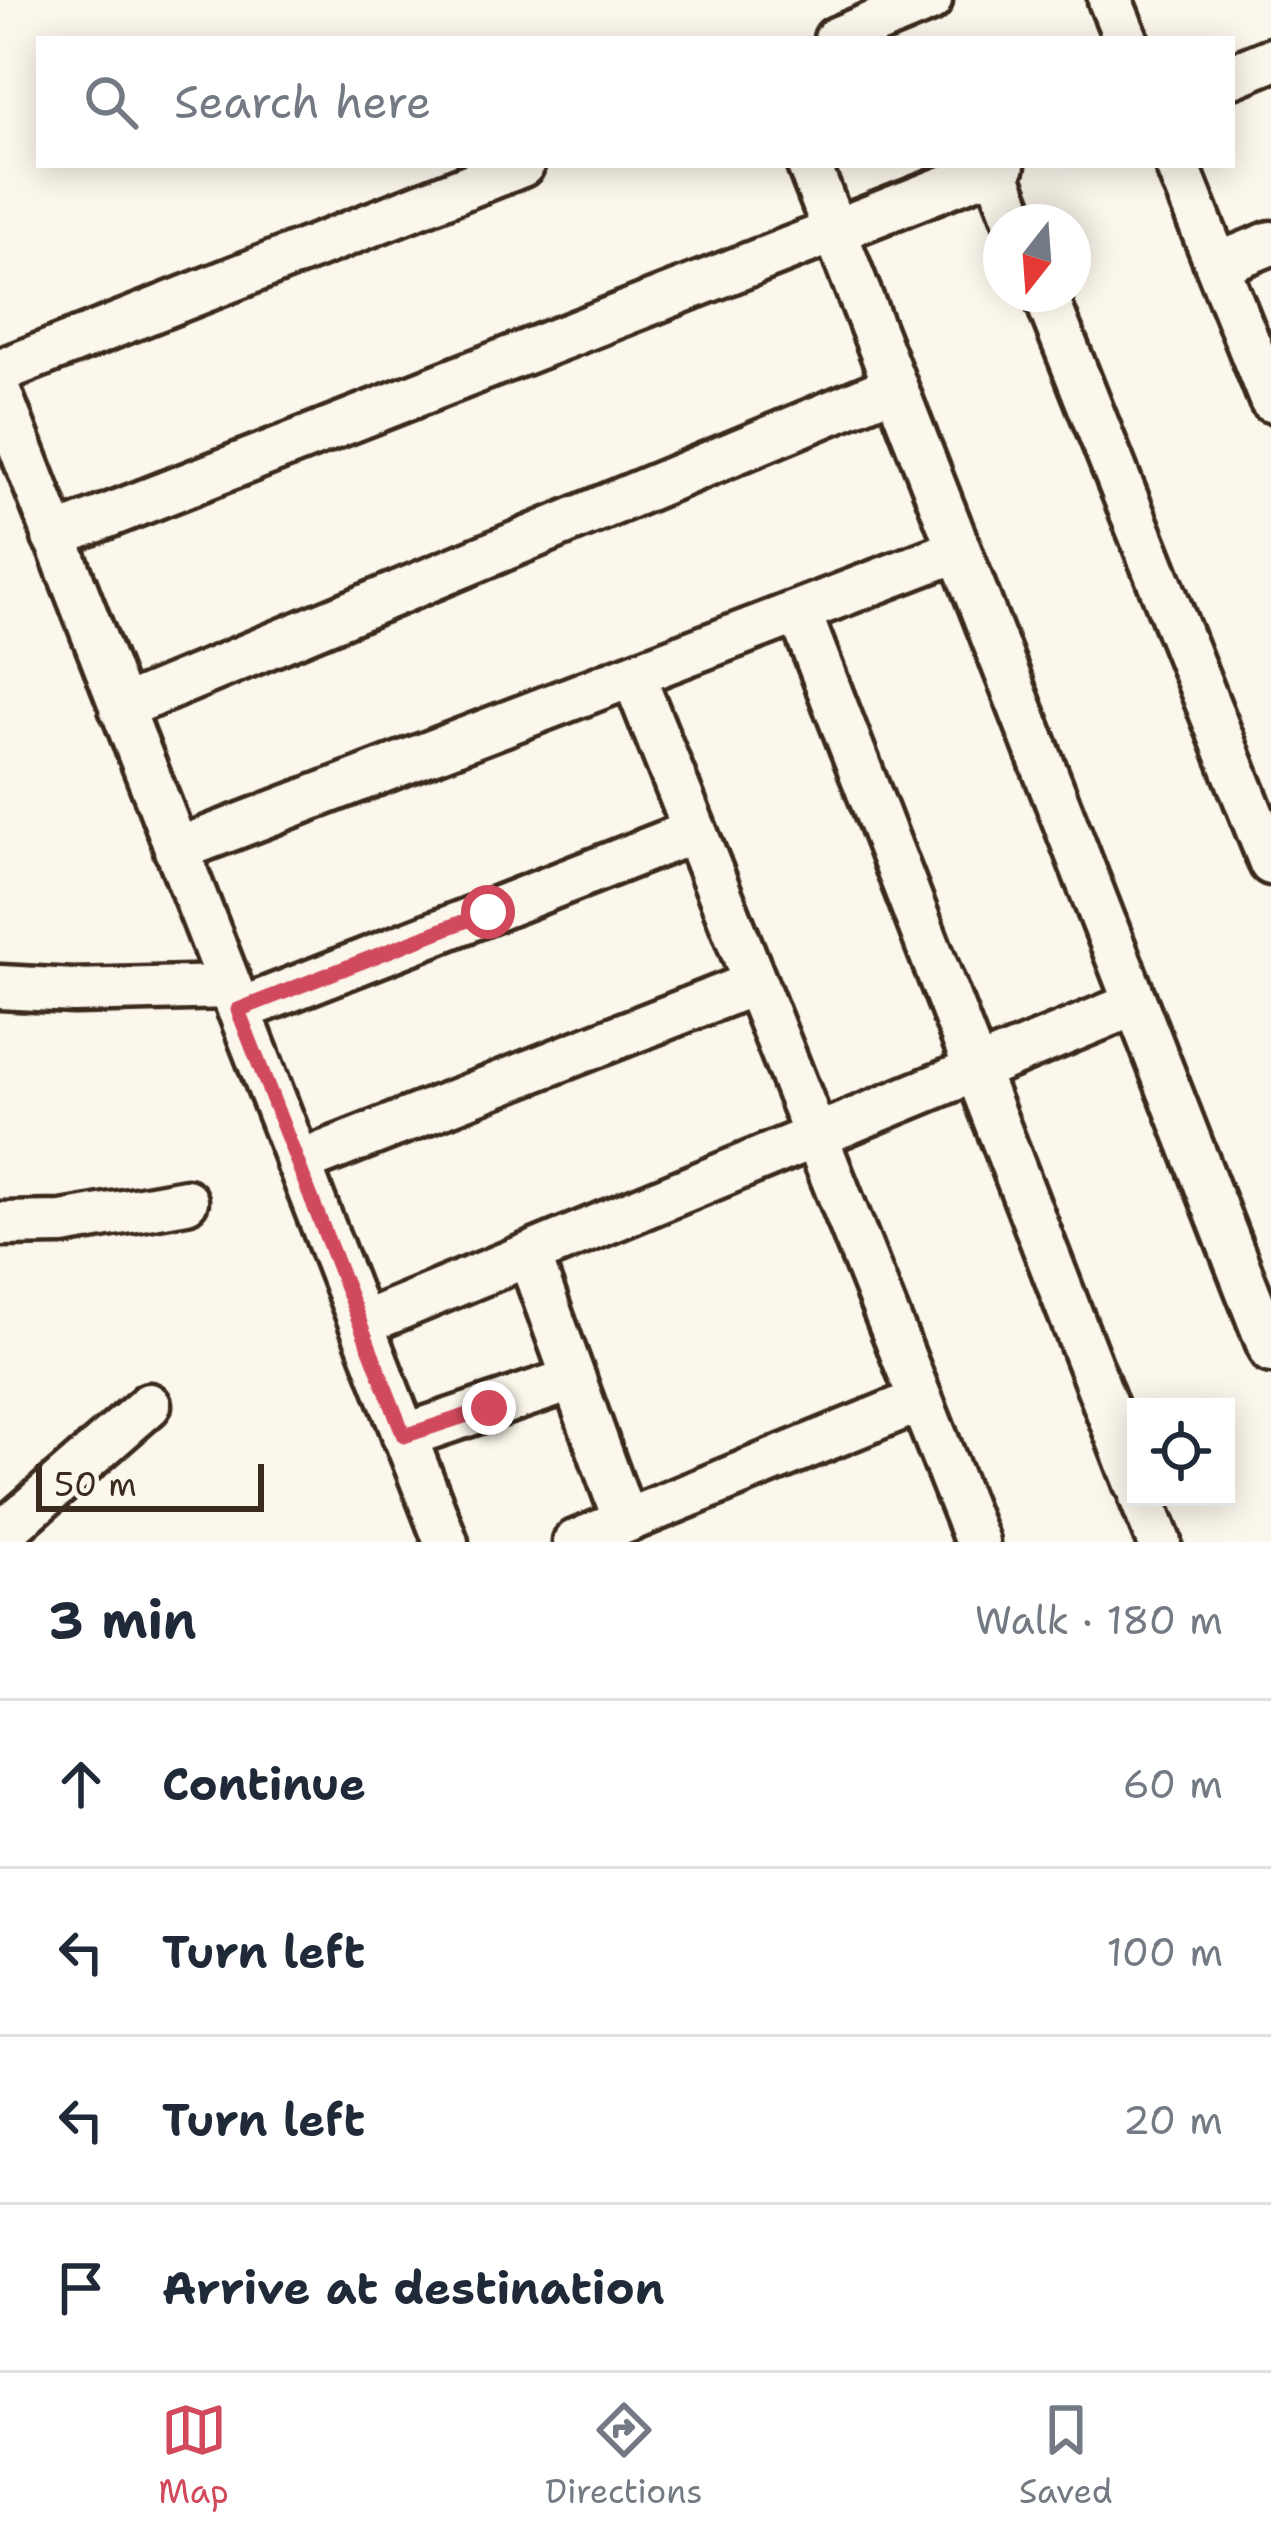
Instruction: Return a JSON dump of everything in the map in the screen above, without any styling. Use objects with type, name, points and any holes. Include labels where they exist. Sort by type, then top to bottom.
[{"type":"street","points":[[843,36],[930,0]]},
{"type":"street","points":[[1110,0],[1125,36]]},
{"type":"street","points":[[1235,75],[1271,60]]},
{"type":"street","points":[[0,371],[514,168]]},
{"type":"street","points":[[810,168],[1271,1351]]},
{"type":"street","points":[[54,537],[996,168]]},
{"type":"street","points":[[999,168],[1010,204]]},
{"type":"street","points":[[1179,168],[1271,400]]},
{"type":"street","points":[[1217,265],[1271,242]]},
{"type":"street","points":[[1052,312],[1271,863]]},
{"type":"street","points":[[121,708],[895,386]]},
{"type":"street","points":[[0,394],[446,1542]]},
{"type":"street","points":[[176,850],[959,550]]},
{"type":"street","points":[[800,614],[1127,1461]]},
{"type":"street","points":[[632,675],[977,1542]]},
{"type":"street","points":[[0,987],[234,999],[695,831]]},
{"type":"street","points":[[298,1163],[755,983]]},
{"type":"street","points":[[361,1324],[1135,1004]]},
{"type":"street","points":[[0,1224],[62,1223],[186,1201]]},
{"type":"street","points":[[529,1255],[625,1521]]},
{"type":"street","points":[[404,1436],[574,1379]]},
{"type":"street","points":[[575,1542],[921,1400]]},
{"type":"street","points":[[0,1535],[149,1405]]},
{"type":"street","points":[[1145,1506],[1159,1542]]},
{"type":"route","points":[[488,912],[238,1010],[404,1436],[489,1408]]}]
